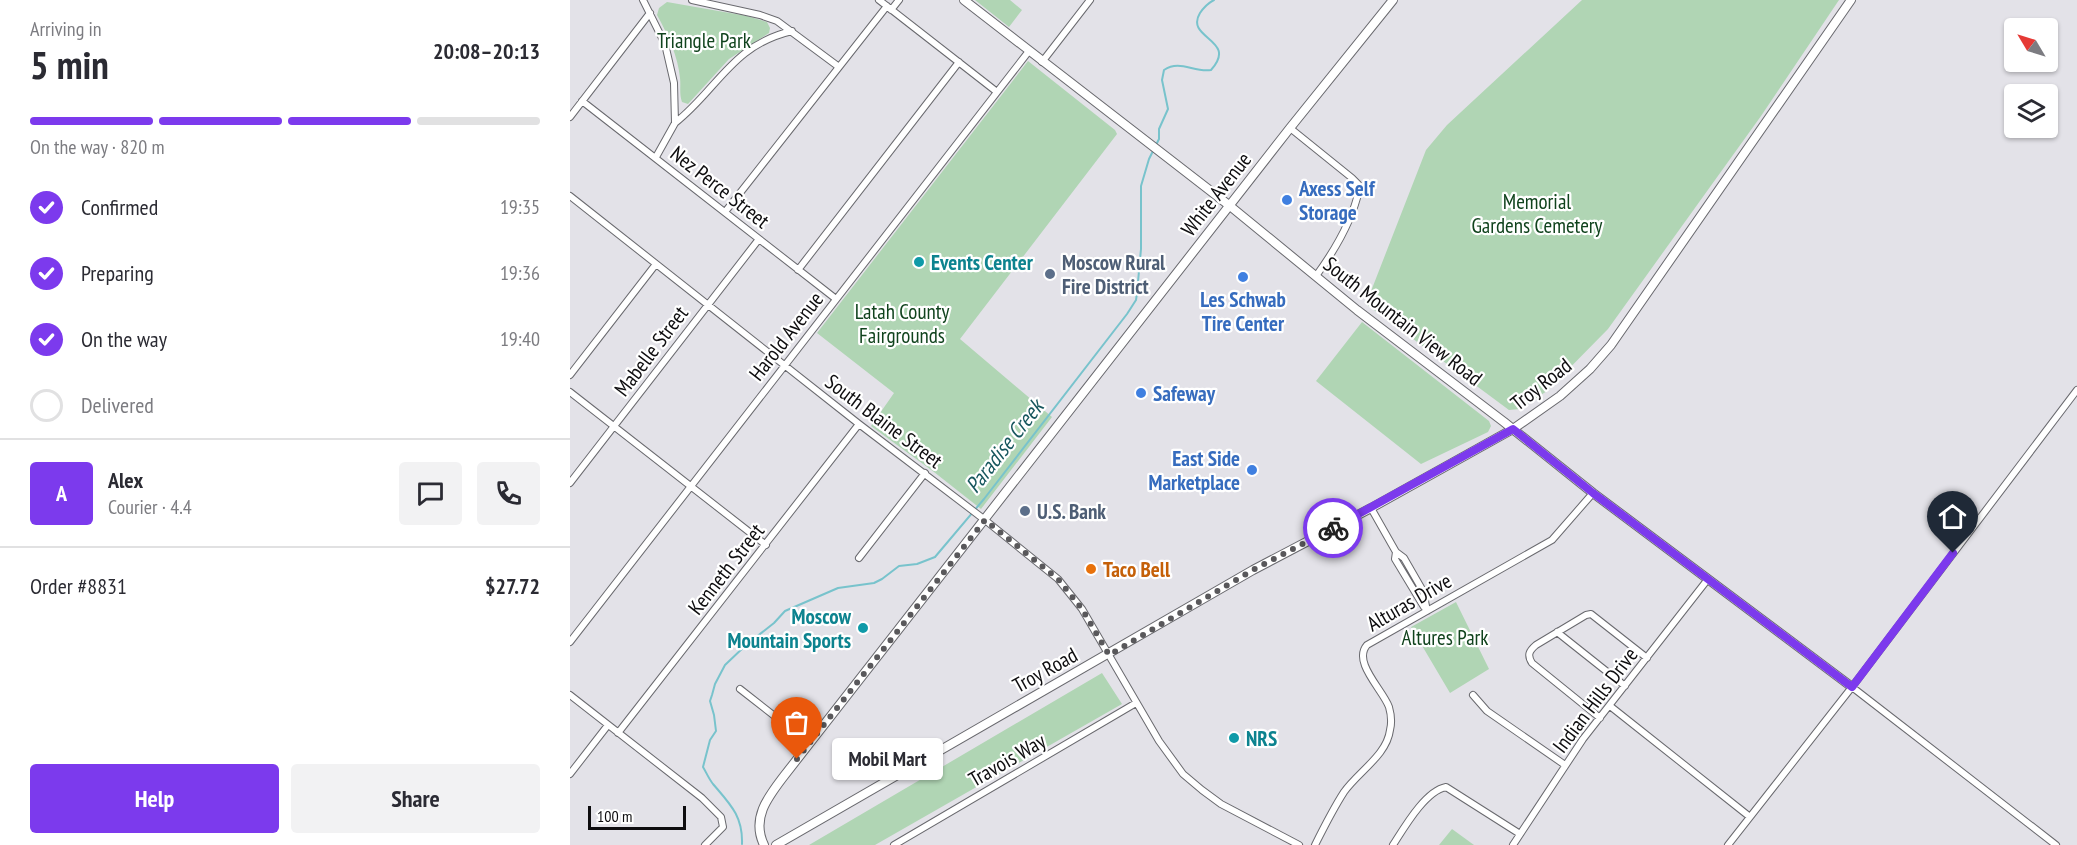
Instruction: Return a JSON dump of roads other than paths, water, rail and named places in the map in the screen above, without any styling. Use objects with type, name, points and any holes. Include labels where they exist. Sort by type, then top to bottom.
[{"type":"street","points":[[644,0],[671,62],[675,123]]},
{"type":"street","points":[[692,0],[777,21],[839,67]]},
{"type":"street","points":[[879,0],[997,92]]},
{"type":"street","points":[[725,212],[839,67],[889,8],[899,0]]},
{"type":"street","name":"South Mountain View Road","points":[[964,0],[1230,206],[1593,493],[1852,687]]},
{"type":"street","points":[[1042,62],[1090,0]]},
{"type":"street","name":"White Avenue","points":[[764,845],[758,826],[762,809],[768,798],[982,518],[1394,0]]},
{"type":"street","name":"Troy Road","points":[[776,845],[1253,570],[1513,429],[1560,396],[1590,369],[1611,345],[1851,0]]},
{"type":"street","points":[[570,117],[650,13]]},
{"type":"street","points":[[656,157],[675,123],[691,110],[730,64],[761,43],[792,31]]},
{"type":"street","name":"Harold Avenue","points":[[570,642],[1029,51]]},
{"type":"street","points":[[798,270],[959,62]]},
{"type":"street","name":"Nez Perce Street","points":[[582,101],[836,299]]},
{"type":"street","points":[[1290,128],[1355,182],[1359,190],[1346,228],[1336,248],[1316,276]]},
{"type":"street","name":"South Blaine Street","points":[[570,196],[1058,579],[1082,609],[1159,741],[1183,774],[1202,790],[1241,816],[1299,845]]},
{"type":"street","name":"Mabelle Street","points":[[570,483],[759,239]]},
{"type":"street","points":[[570,375],[656,264]]},
{"type":"street","points":[[1728,845],[1852,687],[2077,390]]},
{"type":"street","points":[[570,392],[766,545]]},
{"type":"street","name":"Kenneth Street","points":[[618,733],[859,424]]},
{"type":"street","points":[[859,558],[925,473]]},
{"type":"street","name":"Alturas Drive","points":[[1315,845],[1345,791],[1385,746],[1390,733],[1392,718],[1389,706],[1366,668],[1363,658],[1364,649],[1552,540],[1593,493]]},
{"type":"street","points":[[1371,508],[1396,552],[1395,559],[1427,611]]},
{"type":"street","name":"Indian Hills Drive","points":[[1513,845],[1600,718],[1708,579]]},
{"type":"street","points":[[1600,718],[1532,663],[1528,657],[1530,651],[1557,632],[1586,615],[1591,615],[1647,658]]},
{"type":"street","points":[[1557,632],[1625,686]]},
{"type":"street","points":[[1852,687],[2056,845]]},
{"type":"street","points":[[740,689],[810,743]]},
{"type":"street","points":[[570,695],[702,798],[716,812],[723,820],[723,828],[705,845]]},
{"type":"street","points":[[1473,695],[1487,711],[1566,765]]},
{"type":"street","name":"Travois Way","points":[[894,845],[1137,703]]},
{"type":"street","points":[[1610,706],[1750,817]]},
{"type":"street","points":[[570,774],[608,725]]},
{"type":"street","points":[[1393,845],[1431,795],[1439,788],[1446,787],[1520,834]]},
{"type":"waterway","name":"Paradise Creek","points":[[742,844],[738,818],[703,767],[710,740],[716,731],[710,701],[715,684],[725,665],[785,611],[838,588],[874,583],[899,566],[917,564],[935,557],[984,499],[1127,314],[1136,300],[1137,293],[1141,249],[1141,186],[1149,159],[1159,139],[1159,129],[1168,109],[1162,80],[1164,70],[1176,66],[1211,70],[1218,60],[1219,52],[1216,45],[1199,29],[1197,22],[1203,9],[1214,0]]},
{"type":"place","name":"Axess Self Storage","points":[[1287,200]]},
{"type":"place","name":"Events Center","points":[[919,262]]},
{"type":"place","name":"Moscow Rural Fire District","points":[[1050,274]]},
{"type":"place","name":"Les Schwab Tire Center","points":[[1243,277]]},
{"type":"place","name":"Safeway","points":[[1141,393]]},
{"type":"place","name":"East Side Marketplace","points":[[1252,470]]},
{"type":"place","name":"U.S. Bank","points":[[1025,511]]},
{"type":"place","name":"Taco Bell","points":[[1091,569]]},
{"type":"place","name":"Moscow Mountain Sports","points":[[863,628]]},
{"type":"place","name":"NRS","points":[[1234,738]]},
{"type":"place","name":"Mobil Mart","points":[[797,759]]},
{"type":"park label","name":"Triangle Park","points":[[704,40]]},
{"type":"park label","name":"Memorial Gardens Cemetery","points":[[1537,213]]},
{"type":"park label","name":"Latah County Fairgrounds","points":[[902,323]]},
{"type":"park label","name":"Altures Park","points":[[1445,637]]}]
